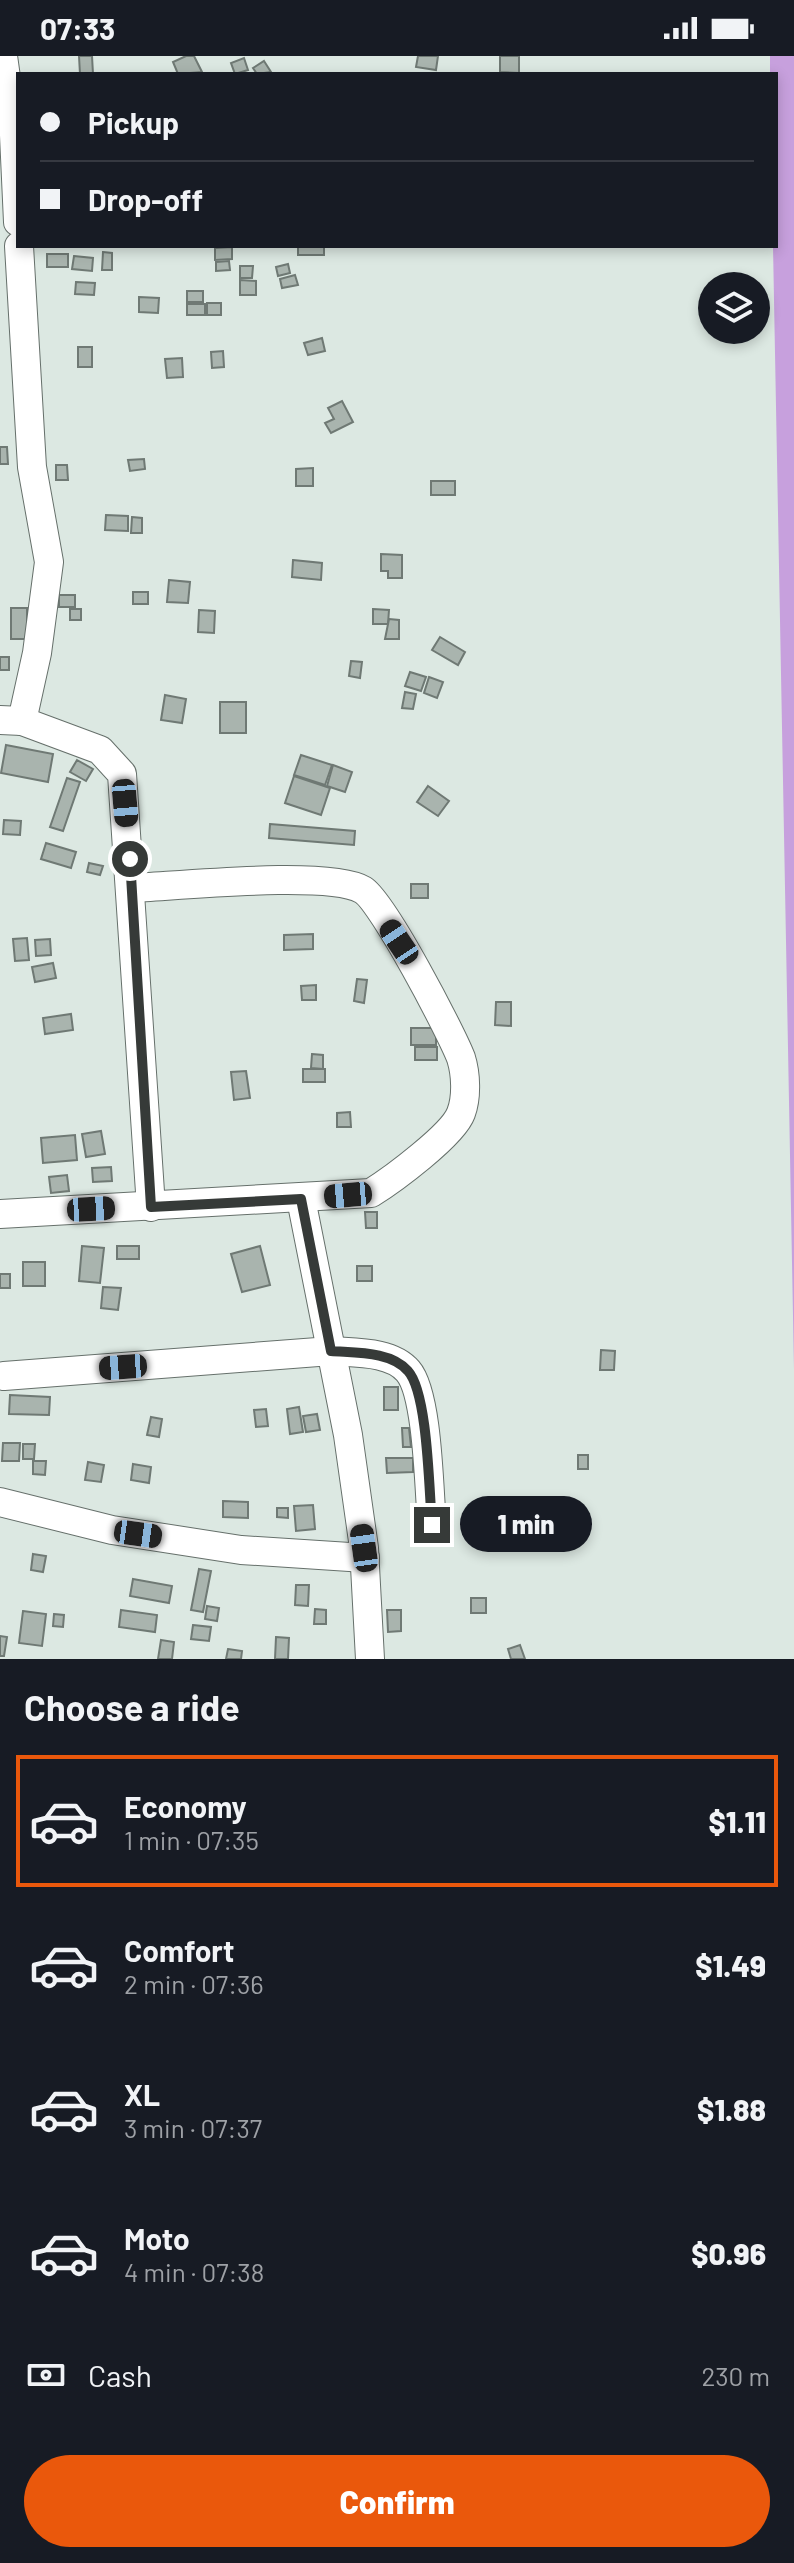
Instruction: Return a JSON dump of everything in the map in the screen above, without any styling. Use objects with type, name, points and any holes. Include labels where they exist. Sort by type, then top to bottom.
[{"type":"street","points":[[3,56],[14,135],[16,178]]},
{"type":"street","points":[[19,248],[32,467],[49,562],[37,653],[11,720],[100,750],[122,774],[151,1207]]},
{"type":"street","points":[[0,1214],[371,1193],[403,1174],[461,1115],[465,1084],[461,1060],[416,967],[365,891],[342,883],[132,888]]},
{"type":"street","points":[[301,1199],[348,1435],[365,1558],[370,1659]]},
{"type":"street","points":[[4,1376],[331,1351],[379,1355],[408,1370],[421,1400],[432,1525]]},
{"type":"street","points":[[0,1502],[141,1535],[241,1550],[365,1558]]},
{"type":"shaded area","points":[[770,56],[794,56],[794,1369],[773,248],[778,248],[778,72],[770,72]]},
{"type":"building","points":[[79,56],[92,56],[93,72],[80,72]]},
{"type":"building","points":[[194,56],[202,72],[177,72],[173,62]]},
{"type":"building","points":[[418,56],[438,56],[436,70],[416,67]]},
{"type":"building","points":[[500,56],[519,56],[519,72],[500,72]]},
{"type":"building","points":[[244,58],[248,70],[234,72],[231,63]]},
{"type":"building","points":[[264,61],[271,72],[256,72],[253,68]]},
{"type":"building","points":[[215,248],[232,248],[232,259],[215,260]]},
{"type":"building","points":[[298,248],[324,248],[324,255],[298,255]]},
{"type":"building","points":[[103,252],[112,253],[112,270],[102,270]]},
{"type":"building","points":[[47,254],[68,254],[68,267],[47,267]]},
{"type":"building","points":[[74,256],[93,258],[92,271],[72,269]]},
{"type":"building","points":[[229,261],[230,270],[216,271],[216,262]]},
{"type":"building","points":[[288,264],[290,273],[278,276],[276,267]]},
{"type":"building","points":[[240,266],[253,266],[252,278],[240,278]]},
{"type":"building","points":[[295,275],[298,285],[282,288],[280,279]]},
{"type":"building","points":[[240,280],[256,281],[256,295],[240,295]]},
{"type":"building","points":[[76,282],[95,283],[94,295],[75,294]]},
{"type":"building","points":[[187,291],[203,291],[203,302],[187,302]]},
{"type":"building","points":[[139,297],[159,298],[158,313],[139,312]]},
{"type":"building","points":[[207,303],[221,303],[221,315],[207,315]]},
{"type":"building","points":[[187,304],[205,304],[205,315],[187,315]]},
{"type":"building","points":[[322,338],[325,351],[308,355],[304,343]]},
{"type":"building","points":[[78,347],[92,347],[92,367],[78,367]]},
{"type":"building","points":[[223,351],[224,367],[212,368],[211,352]]},
{"type":"building","points":[[182,358],[183,377],[167,378],[165,359]]},
{"type":"building","points":[[342,401],[353,422],[331,433],[325,423],[334,419],[328,408]]},
{"type":"building","points":[[0,447],[7,447],[8,464],[0,464]]},
{"type":"building","points":[[144,459],[145,469],[130,471],[128,460]]},
{"type":"building","points":[[56,465],[67,465],[68,480],[56,480]]},
{"type":"building","points":[[313,468],[313,486],[296,486],[296,469]]},
{"type":"building","points":[[431,481],[455,481],[455,495],[431,495]]},
{"type":"building","points":[[106,515],[128,516],[128,531],[105,530]]},
{"type":"building","points":[[132,517],[142,518],[142,533],[131,533]]},
{"type":"building","points":[[381,554],[402,555],[402,578],[388,578],[388,571],[381,571]]},
{"type":"building","points":[[293,560],[322,563],[321,580],[292,577]]},
{"type":"building","points":[[169,580],[190,582],[188,603],[167,602]]},
{"type":"building","points":[[133,592],[148,592],[148,604],[133,604]]},
{"type":"building","points":[[59,595],[75,595],[75,607],[59,607]]},
{"type":"building","points":[[11,608],[27,608],[27,639],[11,639]]},
{"type":"building","points":[[70,609],[81,609],[81,620],[70,620]]},
{"type":"building","points":[[373,609],[389,610],[388,624],[373,624]]},
{"type":"building","points":[[199,610],[215,611],[214,633],[198,632]]},
{"type":"building","points":[[389,619],[399,620],[399,639],[385,639]]},
{"type":"building","points":[[440,637],[465,652],[458,665],[432,650]]},
{"type":"building","points":[[0,657],[9,657],[9,670],[0,670]]},
{"type":"building","points":[[351,661],[362,662],[360,678],[349,676]]},
{"type":"building","points":[[410,672],[426,677],[421,691],[405,686]]},
{"type":"building","points":[[429,677],[443,682],[437,698],[424,693]]},
{"type":"building","points":[[405,692],[416,694],[413,709],[402,708]]},
{"type":"building","points":[[165,695],[186,699],[182,723],[161,720]]},
{"type":"building","points":[[220,702],[246,702],[246,733],[220,733]]},
{"type":"building","points":[[6,745],[53,754],[48,782],[1,773]]},
{"type":"building","points":[[301,755],[332,765],[325,785],[294,775]]},
{"type":"building","points":[[77,760],[93,769],[86,781],[70,772]]},
{"type":"building","points":[[333,765],[352,772],[345,792],[327,786]]},
{"type":"building","points":[[294,776],[330,788],[321,815],[285,803]]},
{"type":"building","points":[[67,778],[80,782],[63,831],[50,827]]},
{"type":"building","points":[[428,786],[449,801],[438,816],[417,802]]},
{"type":"building","points":[[4,820],[21,821],[20,835],[3,834]]},
{"type":"building","points":[[270,824],[355,831],[354,845],[269,838]]},
{"type":"building","points":[[46,843],[76,852],[71,868],[41,859]]},
{"type":"building","points":[[89,863],[103,866],[100,875],[87,872]]},
{"type":"building","points":[[411,884],[428,884],[428,898],[411,898]]},
{"type":"building","points":[[313,934],[313,949],[284,950],[284,935]]},
{"type":"building","points":[[27,938],[29,960],[15,961],[13,939]]},
{"type":"building","points":[[50,939],[51,955],[36,956],[35,940]]},
{"type":"building","points":[[53,963],[56,978],[35,982],[32,967]]},
{"type":"building","points":[[357,979],[367,980],[364,1003],[354,1001]]},
{"type":"building","points":[[316,985],[316,1000],[302,1000],[301,986]]},
{"type":"building","points":[[496,1002],[511,1002],[511,1026],[495,1025]]},
{"type":"building","points":[[71,1014],[73,1030],[45,1034],[43,1018]]},
{"type":"building","points":[[411,1028],[436,1028],[436,1045],[411,1045]]},
{"type":"building","points":[[415,1047],[437,1047],[437,1060],[415,1060]]},
{"type":"building","points":[[312,1054],[323,1055],[323,1069],[311,1068]]},
{"type":"building","points":[[303,1069],[325,1069],[325,1082],[303,1082]]},
{"type":"building","points":[[246,1071],[250,1098],[234,1100],[231,1072]]},
{"type":"building","points":[[350,1112],[351,1127],[337,1127],[337,1113]]},
{"type":"building","points":[[101,1131],[105,1154],[86,1157],[82,1134]]},
{"type":"building","points":[[75,1135],[77,1160],[43,1163],[41,1138]]},
{"type":"building","points":[[111,1167],[112,1181],[93,1182],[92,1168]]},
{"type":"building","points":[[67,1175],[69,1191],[51,1193],[49,1177]]},
{"type":"building","points":[[365,1212],[377,1212],[377,1228],[366,1228]]},
{"type":"building","points":[[82,1246],[104,1248],[100,1283],[79,1281]]},
{"type":"building","points":[[117,1246],[139,1246],[139,1259],[117,1259]]},
{"type":"building","points":[[260,1246],[270,1285],[242,1292],[231,1254]]},
{"type":"building","points":[[23,1262],[45,1262],[45,1286],[23,1286]]},
{"type":"building","points":[[357,1266],[372,1266],[372,1281],[357,1281]]},
{"type":"building","points":[[0,1274],[10,1274],[10,1288],[0,1288]]},
{"type":"building","points":[[103,1287],[121,1288],[118,1310],[101,1308]]},
{"type":"building","points":[[601,1350],[615,1351],[614,1370],[600,1370]]},
{"type":"building","points":[[384,1387],[398,1387],[398,1410],[384,1410]]},
{"type":"building","points":[[10,1395],[50,1397],[49,1415],[9,1414]]},
{"type":"building","points":[[299,1407],[303,1432],[290,1434],[287,1409]]},
{"type":"building","points":[[266,1409],[268,1426],[256,1427],[254,1410]]},
{"type":"building","points":[[317,1414],[320,1430],[306,1432],[303,1416]]},
{"type":"building","points":[[151,1417],[162,1419],[159,1437],[147,1435]]},
{"type":"building","points":[[402,1428],[409,1428],[411,1447],[403,1447]]},
{"type":"building","points":[[3,1443],[20,1443],[19,1461],[2,1461]]},
{"type":"building","points":[[23,1444],[35,1444],[34,1459],[23,1459]]},
{"type":"building","points":[[578,1455],[588,1455],[588,1469],[578,1469]]},
{"type":"building","points":[[386,1458],[413,1458],[413,1472],[387,1473]]},
{"type":"building","points":[[33,1461],[46,1461],[45,1475],[33,1474]]},
{"type":"building","points":[[88,1462],[104,1465],[101,1482],[85,1480]]},
{"type":"building","points":[[133,1464],[151,1467],[149,1483],[131,1480]]},
{"type":"building","points":[[223,1501],[248,1502],[248,1518],[223,1517]]},
{"type":"building","points":[[313,1505],[315,1529],[296,1531],[294,1506]]},
{"type":"building","points":[[277,1508],[288,1508],[288,1518],[277,1517]]},
{"type":"building","points":[[33,1554],[46,1556],[43,1572],[31,1570]]},
{"type":"building","points":[[199,1569],[211,1571],[203,1612],[191,1610]]},
{"type":"building","points":[[133,1579],[172,1586],[169,1603],[130,1596]]},
{"type":"building","points":[[296,1585],[309,1585],[308,1606],[295,1605]]},
{"type":"building","points":[[471,1598],[486,1598],[486,1613],[471,1613]]},
{"type":"building","points":[[207,1606],[219,1608],[217,1621],[205,1619]]},
{"type":"building","points":[[315,1609],[326,1610],[326,1624],[314,1624]]},
{"type":"building","points":[[121,1610],[157,1615],[155,1632],[119,1627]]},
{"type":"building","points":[[387,1610],[401,1610],[401,1631],[388,1632]]},
{"type":"building","points":[[23,1611],[46,1614],[42,1646],[19,1643]]},
{"type":"building","points":[[54,1614],[64,1615],[63,1627],[53,1626]]},
{"type":"building","points":[[193,1625],[211,1627],[209,1641],[191,1639]]},
{"type":"building","points":[[0,1636],[7,1637],[4,1656],[0,1656]]},
{"type":"building","points":[[276,1637],[289,1638],[288,1659],[275,1659]]},
{"type":"building","points":[[161,1640],[174,1642],[172,1659],[158,1659]]},
{"type":"building","points":[[520,1645],[525,1659],[511,1659],[508,1649]]},
{"type":"building","points":[[228,1649],[242,1651],[241,1659],[226,1659]]},
{"type":"route","points":[[130,859],[151,1207],[301,1199],[331,1351],[379,1355],[394,1362],[408,1370],[421,1400],[432,1525]]}]
